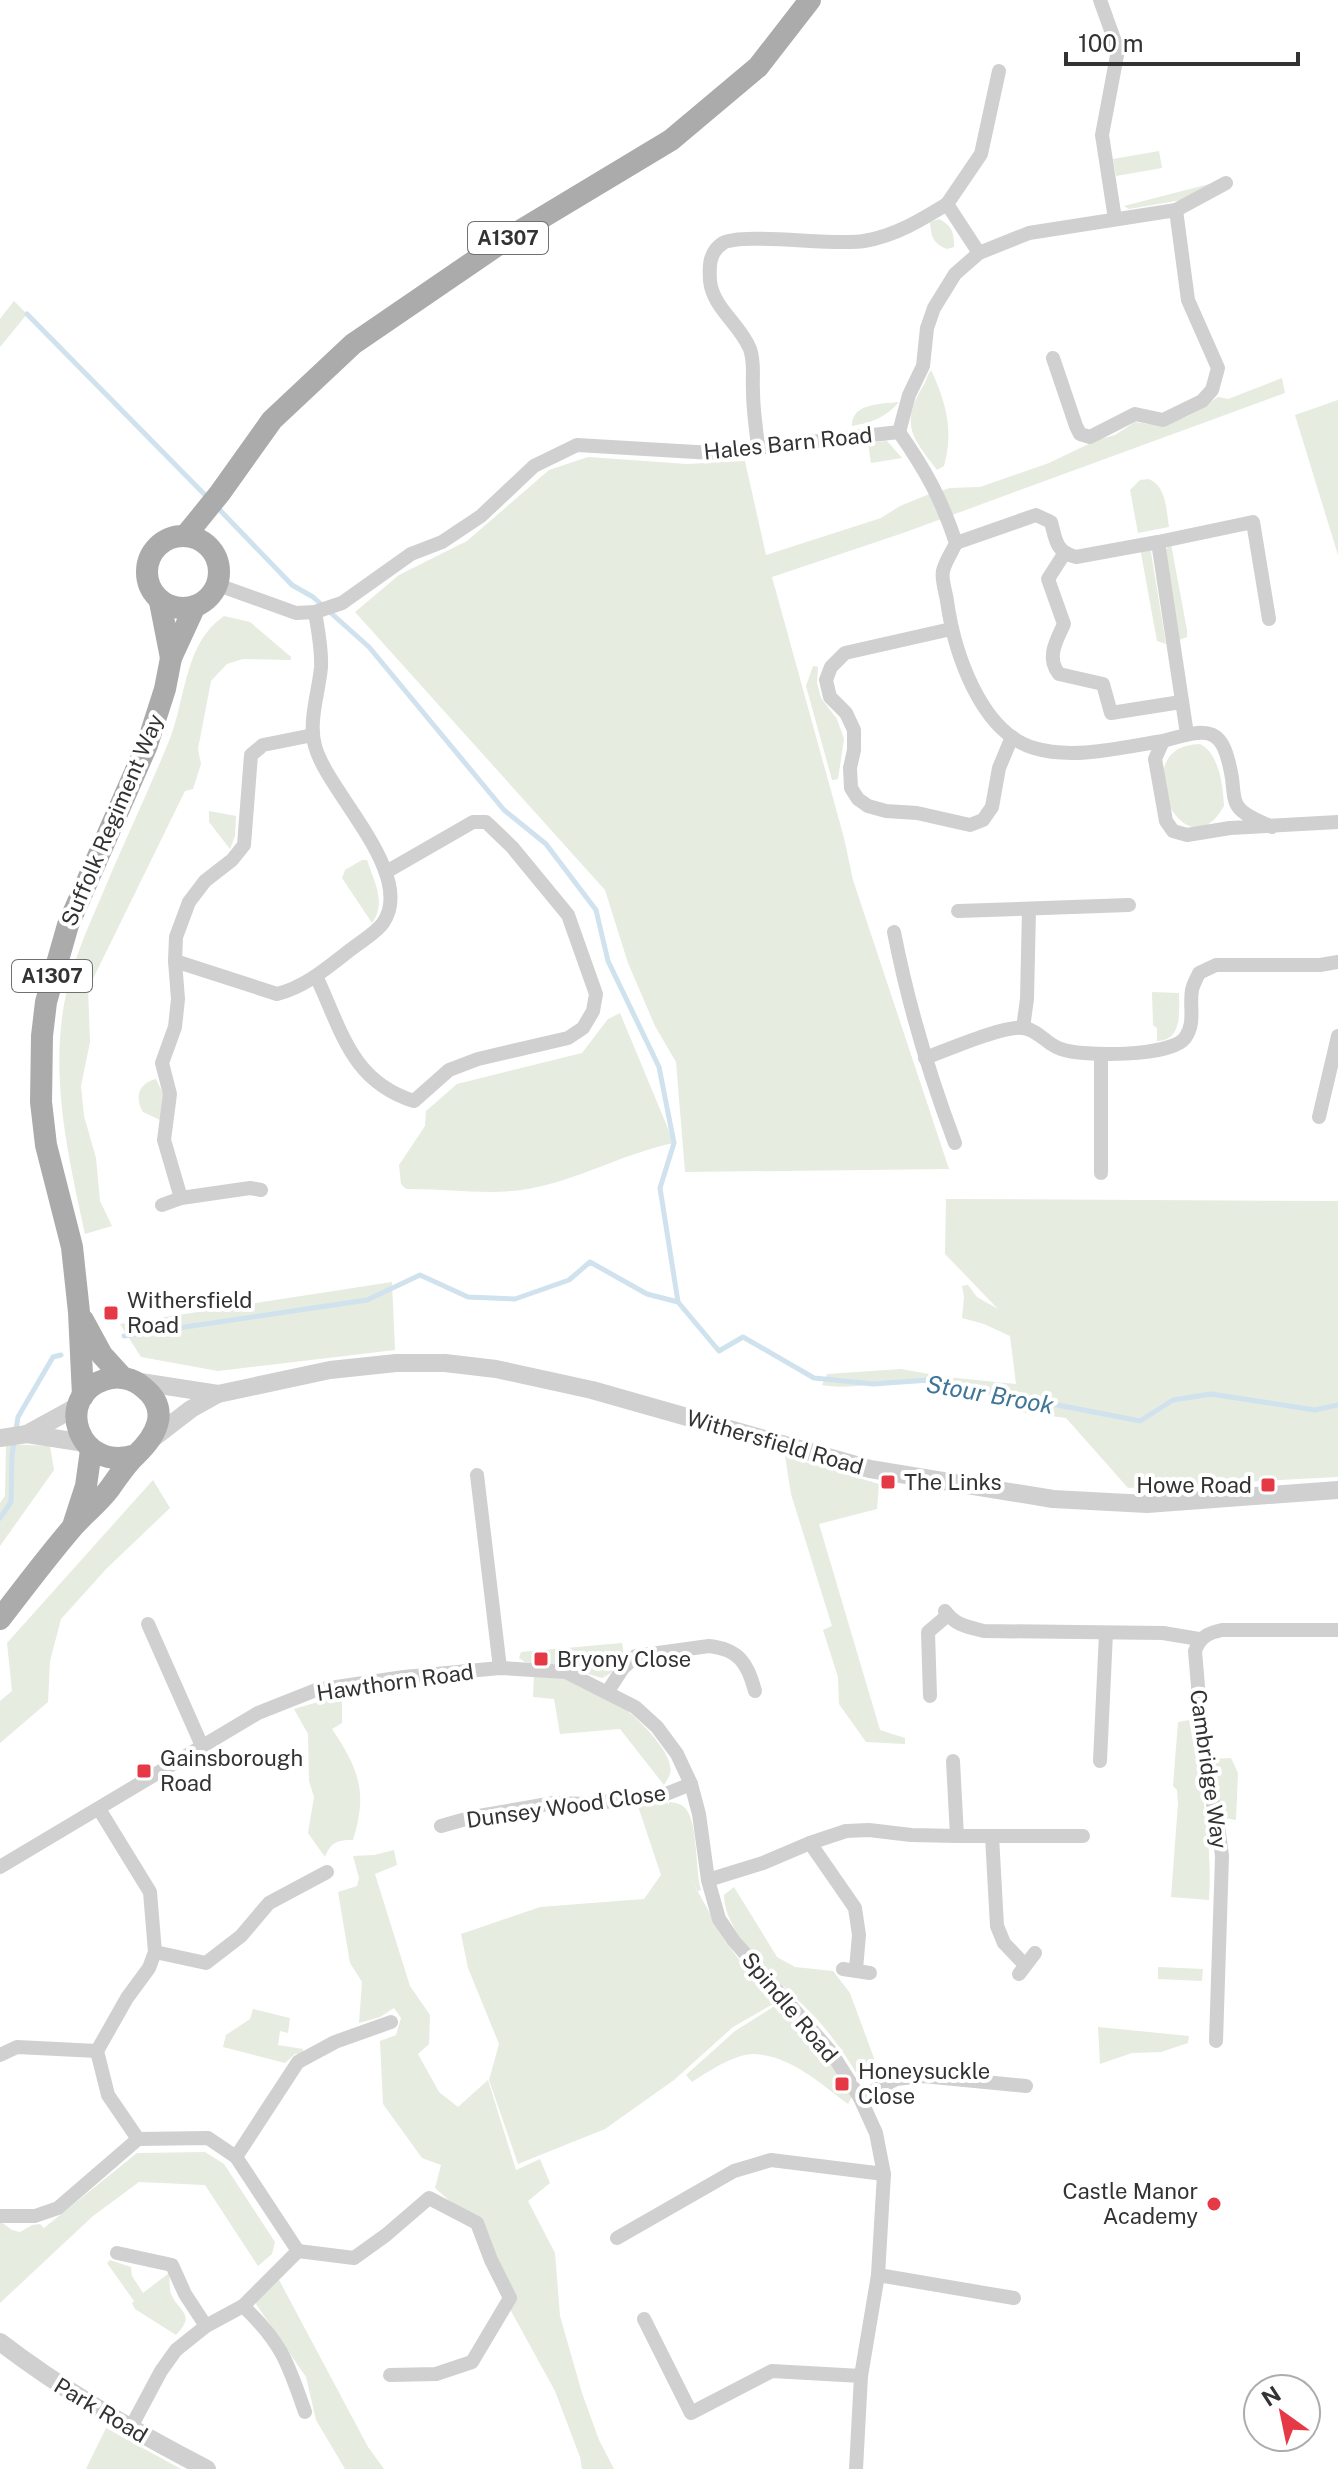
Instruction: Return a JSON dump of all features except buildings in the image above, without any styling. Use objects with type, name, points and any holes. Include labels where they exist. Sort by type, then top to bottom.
[{"type":"main road","name":"A1307","points":[[216,503],[272,420],[353,344],[508,238],[671,140],[758,67],[810,0]]},
{"type":"main road","points":[[186,535],[216,503]]},
{"type":"main road","points":[[210,548],[216,503]]},
{"type":"main road","points":[[186,535],[199,539],[210,548],[217,558],[220,572],[218,585],[206,599],[195,606],[176,608],[160,602],[150,588],[148,561],[154,548],[169,539],[186,535]]},
{"type":"main road","name":"Suffolk Regiment Way","points":[[160,602],[171,658]]},
{"type":"main road","name":"Suffolk Regiment Way","points":[[81,1401],[79,1312],[72,1247],[46,1145],[41,1102],[46,1002],[68,925],[147,745],[165,689],[171,658],[195,606]]},
{"type":"main road","points":[[0,1619],[157,1429],[157,1406],[151,1395],[102,1355],[79,1312]]},
{"type":"main road","points":[[128,1379],[100,1381],[81,1401],[76,1419],[79,1432],[88,1447],[113,1459],[144,1447]]},
{"type":"main road","points":[[73,1527],[86,1486],[88,1447]]},
{"type":"street","points":[[1100,0],[1118,50],[1102,135],[1115,219]]},
{"type":"street","points":[[758,446],[754,367],[750,348],[720,306],[711,286],[709,266],[714,250],[726,241],[748,239],[837,243],[864,241],[904,228],[947,204],[981,154],[999,71]]},
{"type":"street","name":"Hales Barn Road","points":[[316,612],[342,603],[411,554],[442,542],[481,516],[534,466],[577,445],[713,453],[899,432],[909,395],[923,366],[927,328],[934,308],[955,274],[979,253],[1029,233],[1176,210],[1226,183]]},
{"type":"street","points":[[947,204],[979,253]]},
{"type":"street","points":[[1053,358],[1076,426],[1080,434],[1090,437],[1135,414],[1163,420],[1202,401],[1212,390],[1218,368],[1188,300],[1176,210]]},
{"type":"street","points":[[899,432],[930,477],[956,543]]},
{"type":"street","points":[[1230,828],[1236,804],[1227,749],[1208,734],[1187,734],[1163,741],[1086,751],[1035,748],[1012,737],[985,709],[974,690],[951,629],[942,572],[956,543],[1036,515],[1051,522],[1064,554],[1076,557],[1253,522],[1269,619]]},
{"type":"street","points":[[1158,542],[1187,734]]},
{"type":"street","points":[[1064,554],[1048,579],[1064,624],[1052,652],[1055,671],[1103,684],[1111,713],[1181,702]]},
{"type":"street","points":[[175,961],[277,994],[316,976],[382,924],[388,912],[390,893],[386,872],[371,840],[315,748],[313,735],[321,663],[316,612],[296,613],[277,608],[218,585]]},
{"type":"street","points":[[951,629],[845,653],[831,667],[826,680],[830,697],[846,713],[854,730],[851,788],[858,799],[868,806],[970,825],[983,820],[992,807],[999,768],[1012,737]]},
{"type":"street","points":[[181,1198],[164,1140],[170,1094],[162,1063],[175,1027],[178,999],[176,937],[189,902],[205,881],[232,860],[244,845],[251,755],[263,745],[313,735]]},
{"type":"street","points":[[1163,741],[1155,759],[1166,821],[1173,831],[1187,835],[1230,828],[1338,822]]},
{"type":"street","points":[[1236,804],[1245,813],[1272,827]]},
{"type":"street","points":[[316,976],[357,1063],[391,1094],[414,1101],[449,1070],[478,1059],[568,1038],[583,1028],[593,1011],[596,994],[568,915],[512,847],[486,822],[473,822],[386,872]]},
{"type":"street","points":[[958,911],[1129,905]]},
{"type":"street","points":[[1023,1028],[1027,999],[1029,909]]},
{"type":"street","points":[[894,932],[902,976],[925,1058],[955,1143]]},
{"type":"street","points":[[925,1058],[1005,1030],[1023,1028],[1041,1034],[1056,1048],[1074,1053],[1148,1052],[1177,1044],[1185,1038],[1192,1020],[1192,989],[1199,973],[1216,965],[1320,965],[1338,962]]},
{"type":"street","points":[[1319,1117],[1338,1036]]},
{"type":"street","points":[[1101,1054],[1101,1173]]},
{"type":"street","points":[[162,1205],[181,1198],[250,1188],[261,1190]]},
{"type":"street","name":"Withersfield Road","points":[[144,1447],[191,1409],[218,1394],[330,1370],[396,1363],[445,1363],[496,1369],[592,1390],[870,1469],[1053,1499],[1147,1504],[1338,1490]]},
{"type":"street","name":"Withersfield Road","points":[[128,1379],[218,1394]]},
{"type":"street","points":[[13,1436],[81,1401]]},
{"type":"street","points":[[13,1436],[88,1447]]},
{"type":"street","points":[[477,1475],[500,1668]]},
{"type":"street","points":[[930,1696],[928,1632],[946,1613],[960,1625],[984,1631],[1163,1633],[1199,1639],[1222,1630],[1338,1630]]},
{"type":"street","points":[[148,1624],[202,1746]]},
{"type":"street","points":[[1100,1761],[1106,1633]]},
{"type":"street","name":"Cambridge Way","points":[[1199,1639],[1195,1651],[1195,1670],[1205,1769],[1222,1856],[1216,2041]]},
{"type":"street","points":[[608,1691],[623,1668],[636,1656],[709,1646],[721,1647],[742,1659],[750,1670],[755,1691]]},
{"type":"street","name":"Spindle Road","points":[[500,1668],[566,1672],[635,1707],[657,1727],[677,1754],[691,1784],[699,1814],[708,1880],[719,1919],[734,1941],[831,2052],[860,2098],[876,2133],[884,2174],[878,2275],[861,2376],[856,2469]]},
{"type":"street","name":"Hawthorn Road","points":[[0,1867],[258,1713],[316,1690],[404,1677],[500,1668]]},
{"type":"street","points":[[953,1761],[957,1836]]},
{"type":"street","name":"Dunsey Wood Close","points":[[441,1826],[473,1817],[554,1803],[589,1804],[666,1794],[691,1784]]},
{"type":"street","points":[[99,1809],[150,1892],[155,1952],[149,1968],[127,1998],[97,2051],[108,2095],[138,2139]]},
{"type":"street","points":[[708,1880],[846,1831],[957,1836],[1083,1836]]},
{"type":"street","points":[[992,1836],[997,1926],[1004,1943],[1026,1964]]},
{"type":"street","points":[[810,1843],[855,1908],[859,1935],[857,1970]]},
{"type":"street","points":[[155,1952],[206,1963],[241,1936],[269,1903],[327,1872]]},
{"type":"street","points":[[236,2157],[298,2062],[335,2042],[391,2022]]},
{"type":"street","points":[[0,2055],[17,2047],[97,2051]]},
{"type":"street","points":[[860,2098],[896,2079],[923,2076],[1026,2086]]},
{"type":"street","points":[[0,2216],[35,2216],[58,2208],[138,2139],[208,2138],[236,2157],[298,2251],[354,2258],[429,2198],[477,2223],[510,2298],[472,2362],[436,2374],[390,2375]]},
{"type":"street","points":[[617,2238],[734,2171],[771,2160],[884,2174]]},
{"type":"street","points":[[130,2429],[176,2350],[206,2326],[243,2306],[298,2251]]},
{"type":"street","points":[[117,2253],[172,2265],[185,2294],[206,2326]]},
{"type":"street","points":[[878,2275],[1014,2298]]},
{"type":"street","points":[[243,2306],[268,2330],[287,2361],[305,2412]]},
{"type":"street","points":[[644,2319],[691,2413],[772,2371],[861,2376]]},
{"type":"street","name":"Park Road","points":[[0,2342],[37,2370],[130,2429],[207,2469]]},
{"type":"shaded area","points":[[1159,151],[1162,168],[1116,176],[1113,159]]},
{"type":"shaded area","points":[[1221,181],[1182,200],[1129,209],[1124,206]]},
{"type":"shaded area","points":[[939,219],[951,230],[954,247],[947,249],[934,239],[930,222]]},
{"type":"shaded area","points":[[14,301],[27,314],[0,347],[0,319]]},
{"type":"shaded area","points":[[931,370],[941,394],[948,429],[944,466],[937,470],[916,439],[911,421],[916,399]]},
{"type":"shaded area","points":[[1282,378],[1285,393],[903,533],[772,577],[853,880],[949,1169],[685,1172],[676,1062],[655,1026],[628,963],[605,890],[355,612],[399,575],[467,541],[549,470],[588,457],[687,464],[745,461],[766,555],[881,518],[927,495],[950,488],[980,487],[1049,463],[1097,440],[1115,435],[1135,422],[1163,426],[1188,416],[1218,397],[1228,399]]},
{"type":"shaded area","points":[[1338,400],[1338,555],[1295,415]]},
{"type":"shaded area","points":[[899,402],[878,418],[852,426],[853,418],[862,409]]},
{"type":"shaded area","points":[[887,441],[902,458],[871,463],[868,443]]},
{"type":"shaded area","points":[[1149,479],[1162,493],[1169,527],[1138,533],[1130,490],[1140,480]]},
{"type":"shaded area","points":[[1171,544],[1187,630],[1187,637],[1179,640],[1165,550]]},
{"type":"shaded area","points":[[1150,546],[1166,644],[1157,641],[1140,548]]},
{"type":"shaded area","points":[[224,616],[250,622],[291,660],[243,659],[227,664],[211,681],[198,749],[201,764],[193,789],[185,791],[88,989],[90,1042],[81,1086],[84,1116],[96,1158],[100,1201],[112,1226],[85,1234],[67,1145],[60,1085],[61,1024],[66,994],[85,936],[169,741],[194,656],[211,627]]},
{"type":"shaded area","points":[[813,666],[818,667],[817,683],[821,698],[837,719],[844,739],[838,779],[832,780],[806,686]]},
{"type":"shaded area","points":[[1200,744],[1216,762],[1224,806],[1208,824],[1192,827],[1178,818],[1168,802],[1163,783],[1165,764],[1177,750]]},
{"type":"shaded area","points":[[209,811],[236,816],[235,836],[230,849],[209,822]]},
{"type":"shaded area","points":[[367,860],[378,892],[379,908],[372,923],[342,878],[345,870]]},
{"type":"shaded area","points":[[1152,992],[1179,993],[1178,1023],[1165,1040],[1157,1041]]},
{"type":"shaded area","points":[[620,1013],[674,1143],[528,1189],[482,1192],[406,1189],[401,1184],[399,1165],[425,1126],[426,1111],[457,1084],[582,1053],[608,1019]]},
{"type":"shaded area","points":[[156,1079],[165,1098],[160,1120],[143,1112],[139,1101],[142,1087]]},
{"type":"shaded area","points":[[946,1199],[1338,1201],[1338,1477],[1128,1488],[1066,1418],[1014,1411],[1014,1401],[931,1384],[822,1385],[827,1374],[901,1369],[1016,1384],[1010,1336],[962,1318],[962,1286],[968,1285],[977,1297],[998,1309],[945,1254]]},
{"type":"shaded area","points":[[392,1282],[395,1350],[218,1371],[141,1357],[120,1324]]},
{"type":"shaded area","points":[[6,1444],[50,1446],[54,1470],[0,1546],[0,1503],[5,1496]]},
{"type":"shaded area","points":[[785,1456],[879,1484],[877,1509],[819,1524],[880,1730],[905,1738],[905,1744],[866,1742],[839,1704],[838,1677],[823,1630],[832,1626],[791,1494]]},
{"type":"shaded area","points":[[153,1480],[170,1508],[107,1568],[61,1619],[50,1661],[48,1702],[0,1743],[0,1701],[12,1691],[7,1643]]},
{"type":"shaded area","points":[[622,1643],[624,1656],[611,1673],[602,1678],[564,1667],[525,1662],[519,1658],[521,1652]]},
{"type":"shaded area","points":[[534,1674],[592,1687],[633,1715],[665,1752],[670,1774],[664,1785],[620,1729],[560,1734],[554,1699],[533,1697]]},
{"type":"shaded area","points":[[342,1695],[342,1723],[332,1729],[354,1769],[360,1808],[353,1840],[335,1843],[325,1857],[308,1833],[314,1797],[309,1781],[308,1734],[294,1709]]},
{"type":"shaded area","points":[[1189,1720],[1207,1832],[1209,1900],[1171,1897],[1178,1803],[1177,1790],[1173,1786],[1178,1722]]},
{"type":"shaded area","points":[[1231,1758],[1238,1773],[1236,1820],[1224,1818],[1210,1759]]},
{"type":"shaded area","points":[[666,1800],[669,1805],[669,1802],[682,1806],[690,1816],[701,1890],[698,1891],[691,1879],[725,1941],[773,2004],[733,2027],[674,2080],[605,2129],[518,2164],[489,2080],[499,2044],[468,1968],[461,1934],[540,1907],[644,1899],[661,1875],[638,1806]]},
{"type":"shaded area","points":[[394,1850],[397,1865],[375,1874],[410,1986],[430,2015],[429,2044],[418,2054],[439,2092],[458,2107],[488,2080],[516,2170],[540,2159],[550,2183],[528,2201],[555,2253],[560,2316],[582,2393],[599,2440],[614,2469],[582,2469],[555,2391],[511,2311],[470,2219],[435,2188],[441,2165],[422,2158],[383,2104],[380,2041],[396,2035],[401,2018],[394,2008],[380,2017],[359,2023],[362,1982],[350,1963],[338,1892],[357,1886],[359,1878],[353,1856]]},
{"type":"shaded area","points":[[734,1887],[777,1957],[795,1967],[833,1971],[850,1993],[879,2072],[860,2079],[822,2025],[745,1945],[727,1911],[724,1895]]},
{"type":"shaded area","points":[[1158,1967],[1203,1969],[1202,1981],[1158,1979]]},
{"type":"shaded area","points":[[778,2004],[829,2062],[852,2097],[848,2104],[805,2072],[768,2056],[755,2054],[739,2057],[692,2082],[686,2075],[735,2031]]},
{"type":"shaded area","points":[[253,2009],[290,2018],[288,2033],[280,2031],[278,2045],[303,2049],[303,2054],[295,2054],[285,2063],[223,2047],[226,2035],[250,2019]]},
{"type":"shaded area","points":[[1098,2027],[1189,2036],[1188,2043],[1161,2052],[1132,2053],[1100,2064]]},
{"type":"shaded area","points":[[205,2152],[224,2164],[275,2242],[272,2254],[258,2266],[205,2185],[139,2182],[93,2216],[0,2303],[0,2221],[20,2232],[32,2225],[40,2224],[44,2228],[137,2153]]},
{"type":"shaded area","points":[[110,2260],[131,2267],[132,2276],[143,2293],[169,2273],[171,2294],[186,2318],[176,2335],[135,2309],[134,2301],[107,2263]]},
{"type":"shaded area","points":[[278,2278],[368,2447],[384,2469],[345,2469],[316,2420],[306,2377],[256,2304],[257,2298]]},
{"type":"shaded area","points":[[106,2428],[181,2469],[86,2469]]},
{"type":"waterway","points":[[27,314],[209,499]]},
{"type":"waterway","points":[[216,506],[292,585],[313,597],[369,647],[504,810],[546,844],[596,910],[608,961],[659,1067],[674,1143],[660,1188],[678,1302]]},
{"type":"waterway","name":"Stour Brook","points":[[124,1336],[367,1300],[420,1275],[468,1297],[515,1299],[569,1280],[590,1262],[647,1294],[678,1302],[719,1351],[743,1337],[814,1378],[873,1384],[929,1380],[1140,1421],[1173,1400],[1211,1394],[1315,1410],[1338,1405]]},
{"type":"waterway","name":"Stour Brook","points":[[0,1518],[11,1502],[12,1455],[18,1417],[53,1357],[61,1355]]},
{"type":"place","name":"Withersfield Road","points":[[111,1313]]},
{"type":"place","name":"The Links","points":[[888,1482]]},
{"type":"place","name":"Howe Road","points":[[1268,1485]]},
{"type":"place","name":"Bryony Close","points":[[541,1659]]},
{"type":"place","name":"Gainsborough Road","points":[[144,1771]]},
{"type":"place","name":"Honeysuckle Close","points":[[842,2084]]},
{"type":"place","name":"Castle Manor Academy","points":[[1214,2204]]}]
